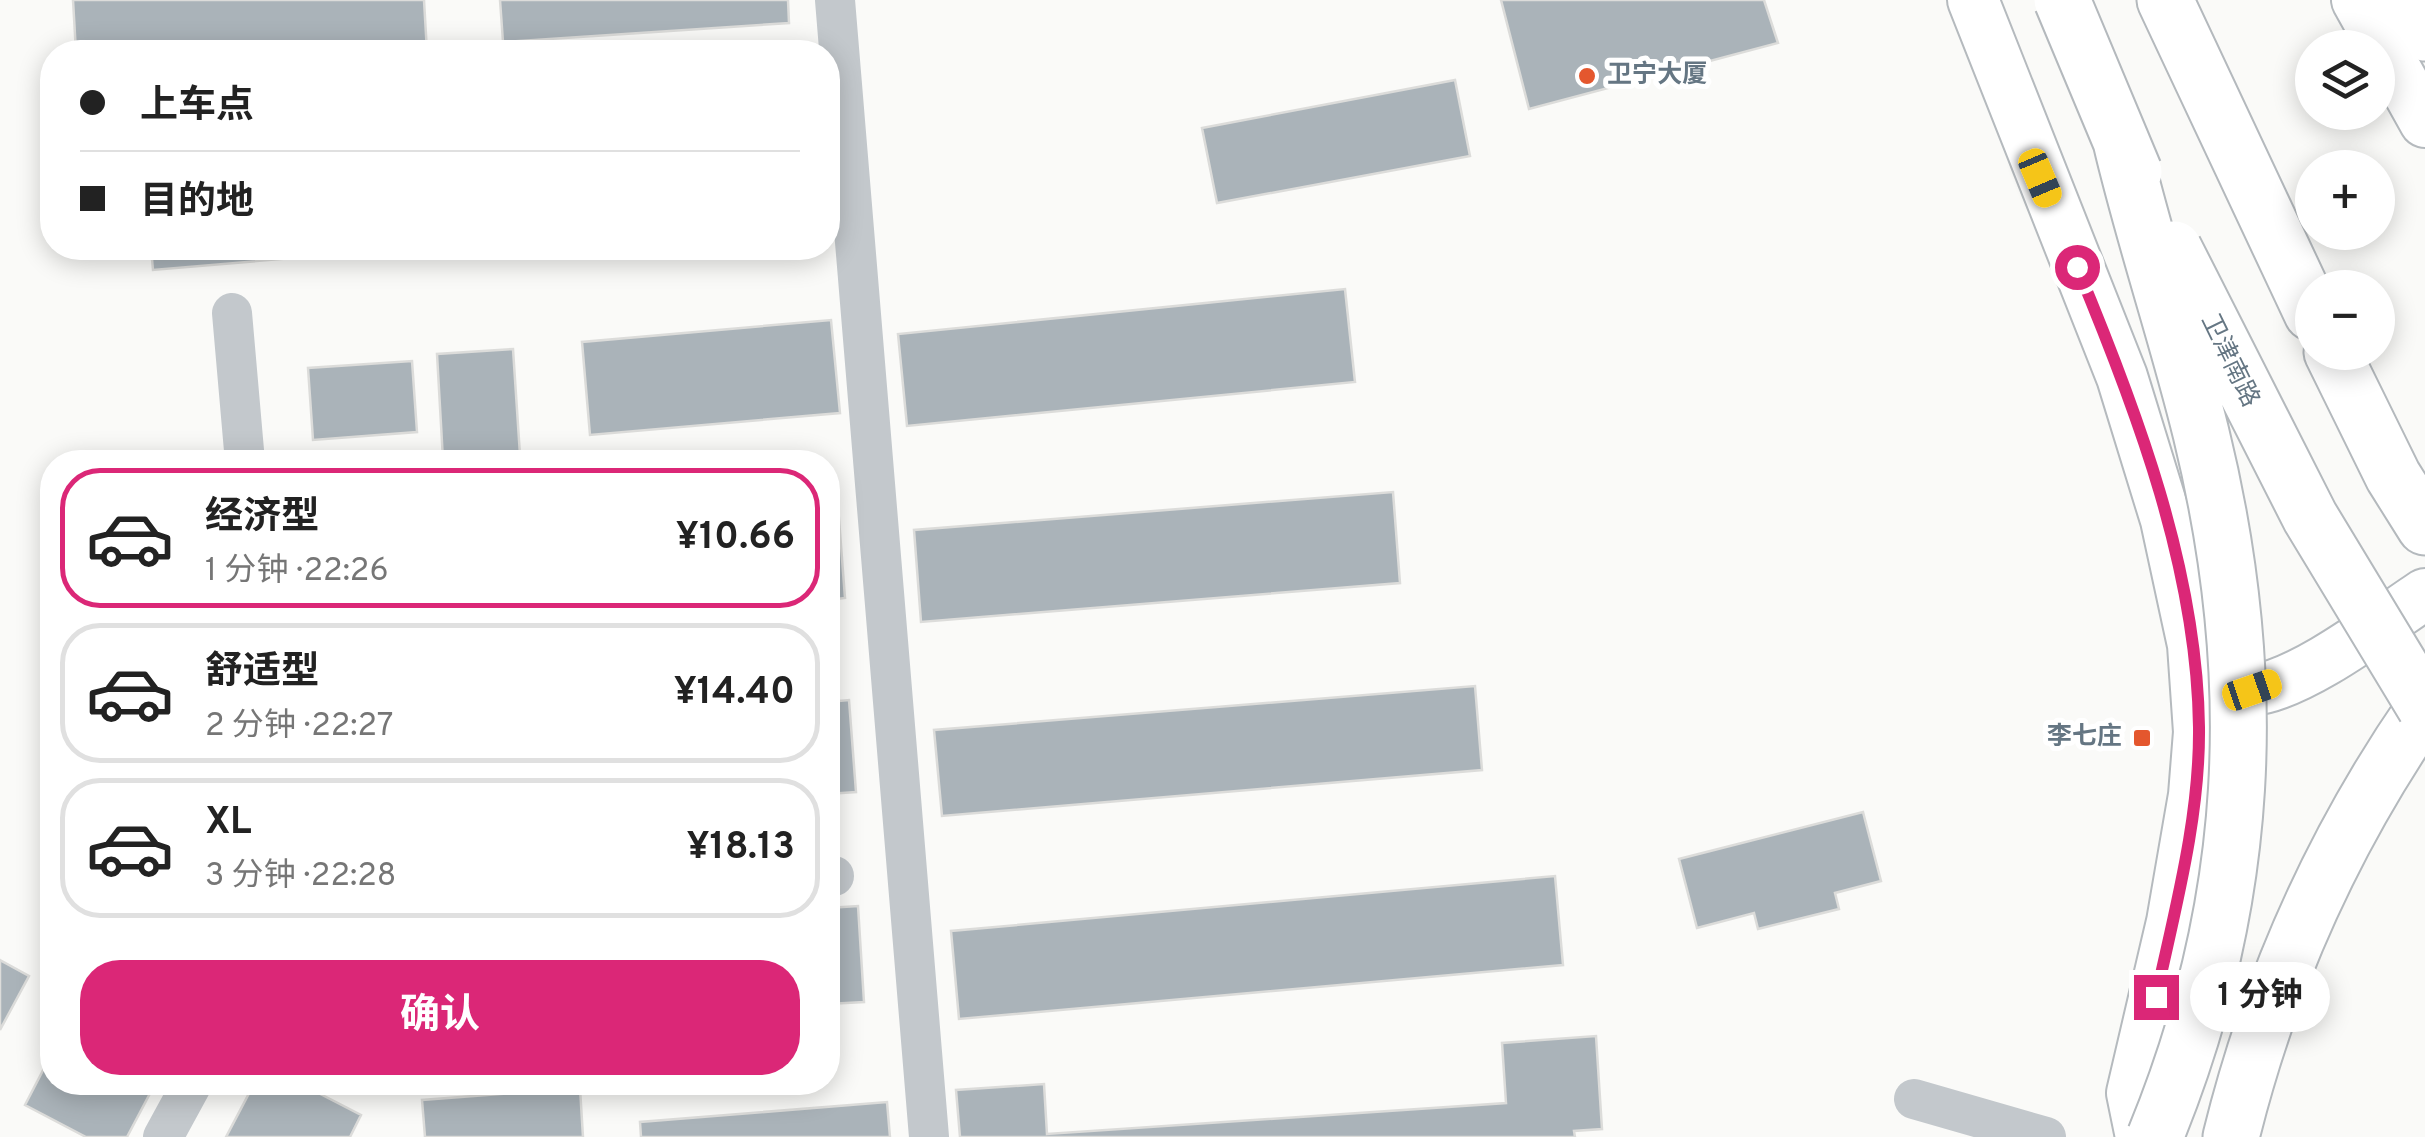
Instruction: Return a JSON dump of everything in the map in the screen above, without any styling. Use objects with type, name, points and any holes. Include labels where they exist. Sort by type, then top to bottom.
[{"type":"highway","name":"卫津南路","points":[[2062,0],[2121,141],[2246,399],[2310,517],[2425,707]]},
{"type":"highway","points":[[2165,0],[2295,277]]},
{"type":"highway","points":[[2376,0],[2425,33]]},
{"type":"highway","points":[[2121,141],[2217,505],[2230,572],[2242,719],[2234,840],[2220,930],[2184,1062],[2136,1126]]},
{"type":"highway","points":[[2341,370],[2392,476],[2425,528]]},
{"type":"highway","points":[[2231,1137],[2259,1035],[2284,966],[2353,821],[2425,707]]},
{"type":"main road","points":[[1973,0],[2122,377],[2166,520],[2192,645],[2199,732],[2188,839],[2136,1126]]},
{"type":"main road","points":[[2357,0],[2425,122]]},
{"type":"main road","points":[[2192,645],[2202,664],[2220,681],[2252,690],[2327,659],[2425,594]]},
{"type":"street","points":[[835,0],[838,40]]},
{"type":"street","points":[[840,60],[929,1137]]},
{"type":"street","points":[[232,313],[244,450]]},
{"type":"street","points":[[163,1137],[185,1095]]},
{"type":"street","points":[[1914,1099],[2046,1137]]},
{"type":"building","points":[[73,0],[424,0],[426,40],[75,40]]},
{"type":"building","points":[[500,0],[788,0],[789,23],[503,40]]},
{"type":"building","name":"卫宁大厦","points":[[1501,0],[1764,0],[1778,43],[1529,109]]},
{"type":"building","points":[[1455,80],[1470,156],[1217,203],[1202,128]]},
{"type":"building","points":[[152,260],[270,260],[153,270]]},
{"type":"building","points":[[1345,289],[1355,382],[907,426],[898,334]]},
{"type":"building","points":[[831,320],[840,413],[590,435],[582,342]]},
{"type":"building","points":[[513,349],[520,450],[442,450],[437,354]]},
{"type":"building","points":[[412,361],[417,432],[313,440],[308,368]]},
{"type":"building","points":[[1393,492],[1400,583],[921,622],[914,530]]},
{"type":"building","points":[[840,532],[845,598],[840,599]]},
{"type":"building","points":[[1475,686],[1482,770],[942,816],[934,730]]},
{"type":"building","points":[[849,700],[856,792],[840,793],[840,701]]},
{"type":"building","points":[[1863,812],[1881,881],[1835,893],[1839,909],[1758,929],[1754,913],[1697,928],[1679,859]]},
{"type":"building","points":[[1555,876],[1563,965],[959,1019],[951,931]]},
{"type":"building","points":[[858,906],[864,1002],[840,1003],[840,907]]},
{"type":"building","points":[[0,960],[29,976],[0,1030]]},
{"type":"building","points":[[1596,1036],[1602,1129],[1574,1131],[1575,1137],[960,1137],[956,1090],[1044,1084],[1047,1134],[1506,1103],[1502,1043]]},
{"type":"building","points":[[40,1076],[40,1095],[149,1095],[127,1137],[86,1137],[25,1105]]},
{"type":"building","points":[[248,1095],[322,1095],[361,1115],[350,1137],[226,1137]]},
{"type":"building","points":[[580,1095],[583,1137],[425,1137],[422,1100]]},
{"type":"building","points":[[887,1102],[890,1137],[641,1137],[640,1122]]},
{"type":"place","name":"卫宁大厦","points":[[1587,76]]},
{"type":"place","name":"李七庄","points":[[2142,738]]},
{"type":"route","points":[[2077,267],[2122,377],[2166,520],[2195,668],[2199,732],[2191,817],[2156,997]]}]
